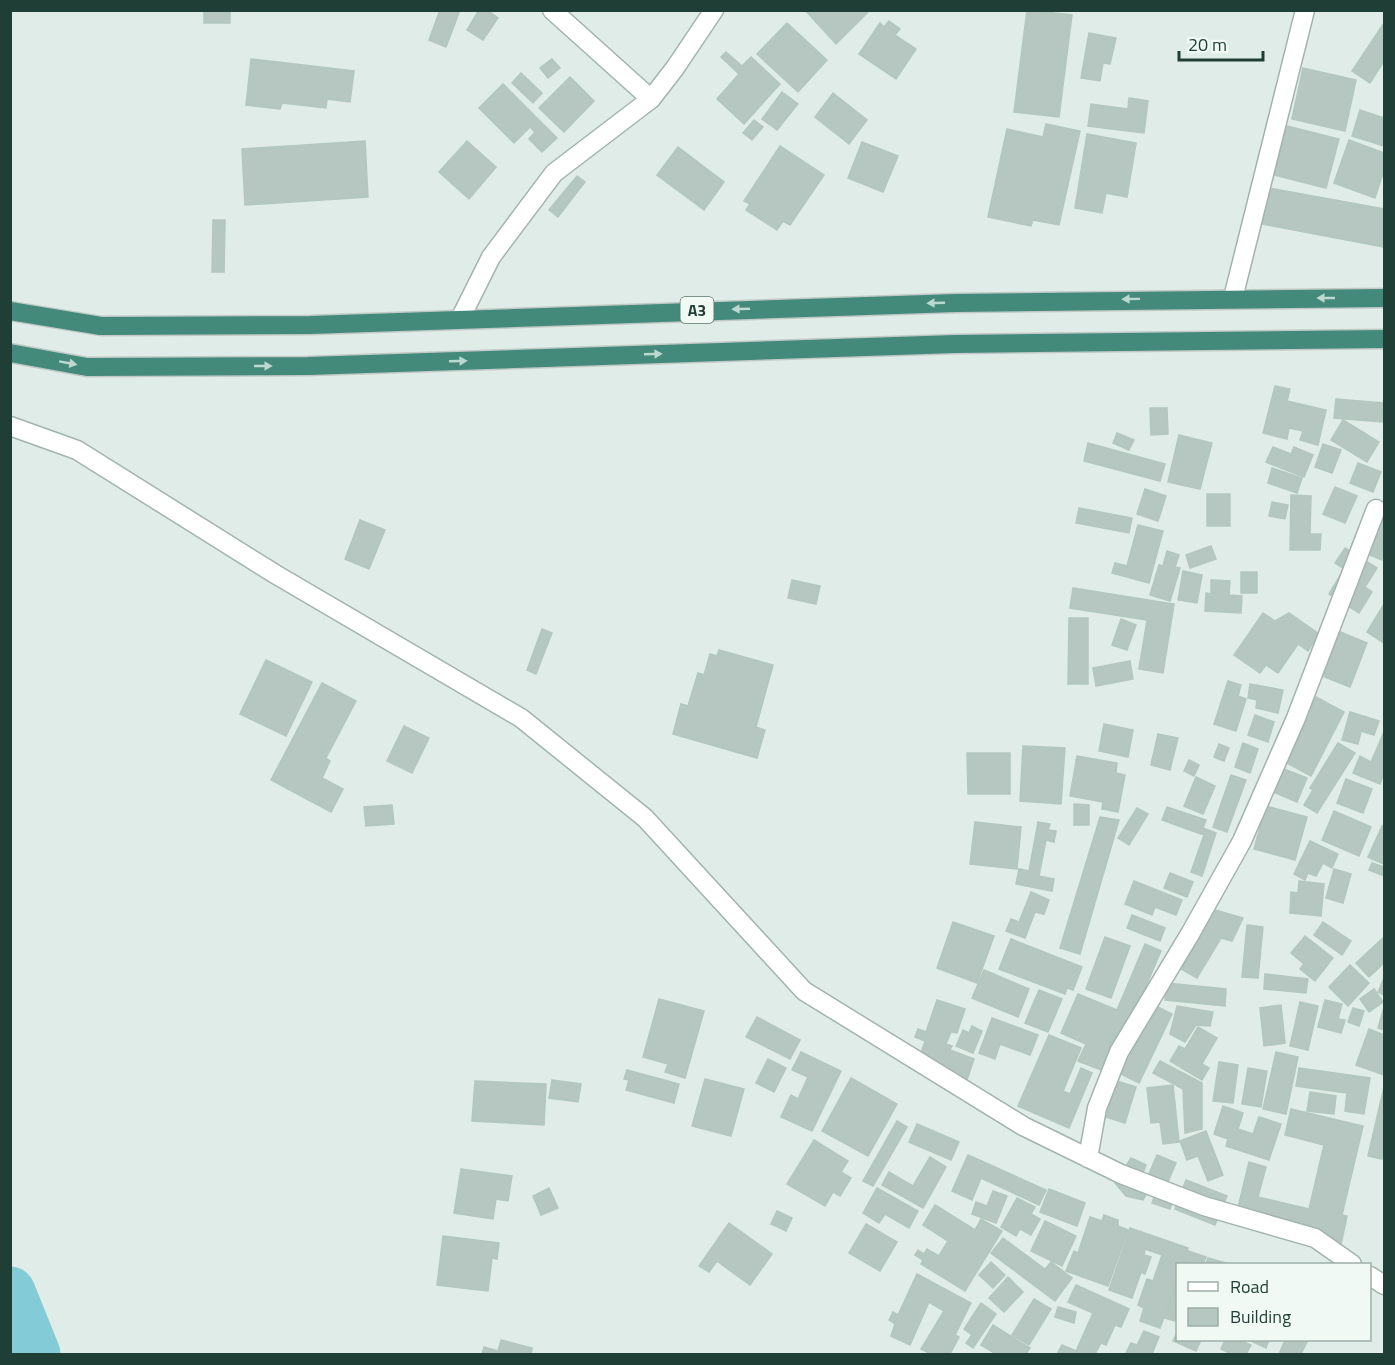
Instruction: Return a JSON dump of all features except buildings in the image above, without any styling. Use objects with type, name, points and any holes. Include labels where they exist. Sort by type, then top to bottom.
[{"type":"highway","name":"A3","points":[[10,311],[101,326],[310,325],[956,303],[1384,298]]},
{"type":"highway","points":[[10,353],[87,367],[308,366],[966,344],[1384,339]]},
{"type":"street","points":[[552,10],[651,99]]},
{"type":"street","points":[[460,319],[491,257],[554,173],[651,99],[714,10]]},
{"type":"street","points":[[1233,298],[1305,10]]},
{"type":"street","points":[[10,426],[77,450],[274,574],[521,718],[645,818],[804,991],[1023,1126],[1121,1174],[1204,1206],[1315,1238],[1351,1263]]},
{"type":"street","points":[[1088,1158],[1097,1108],[1110,1070],[1242,841],[1296,718],[1376,509]]},
{"type":"street","points":[[1371,1277],[1384,1285]]},
{"type":"waterway","points":[[10,1292],[35,1354]]}]
